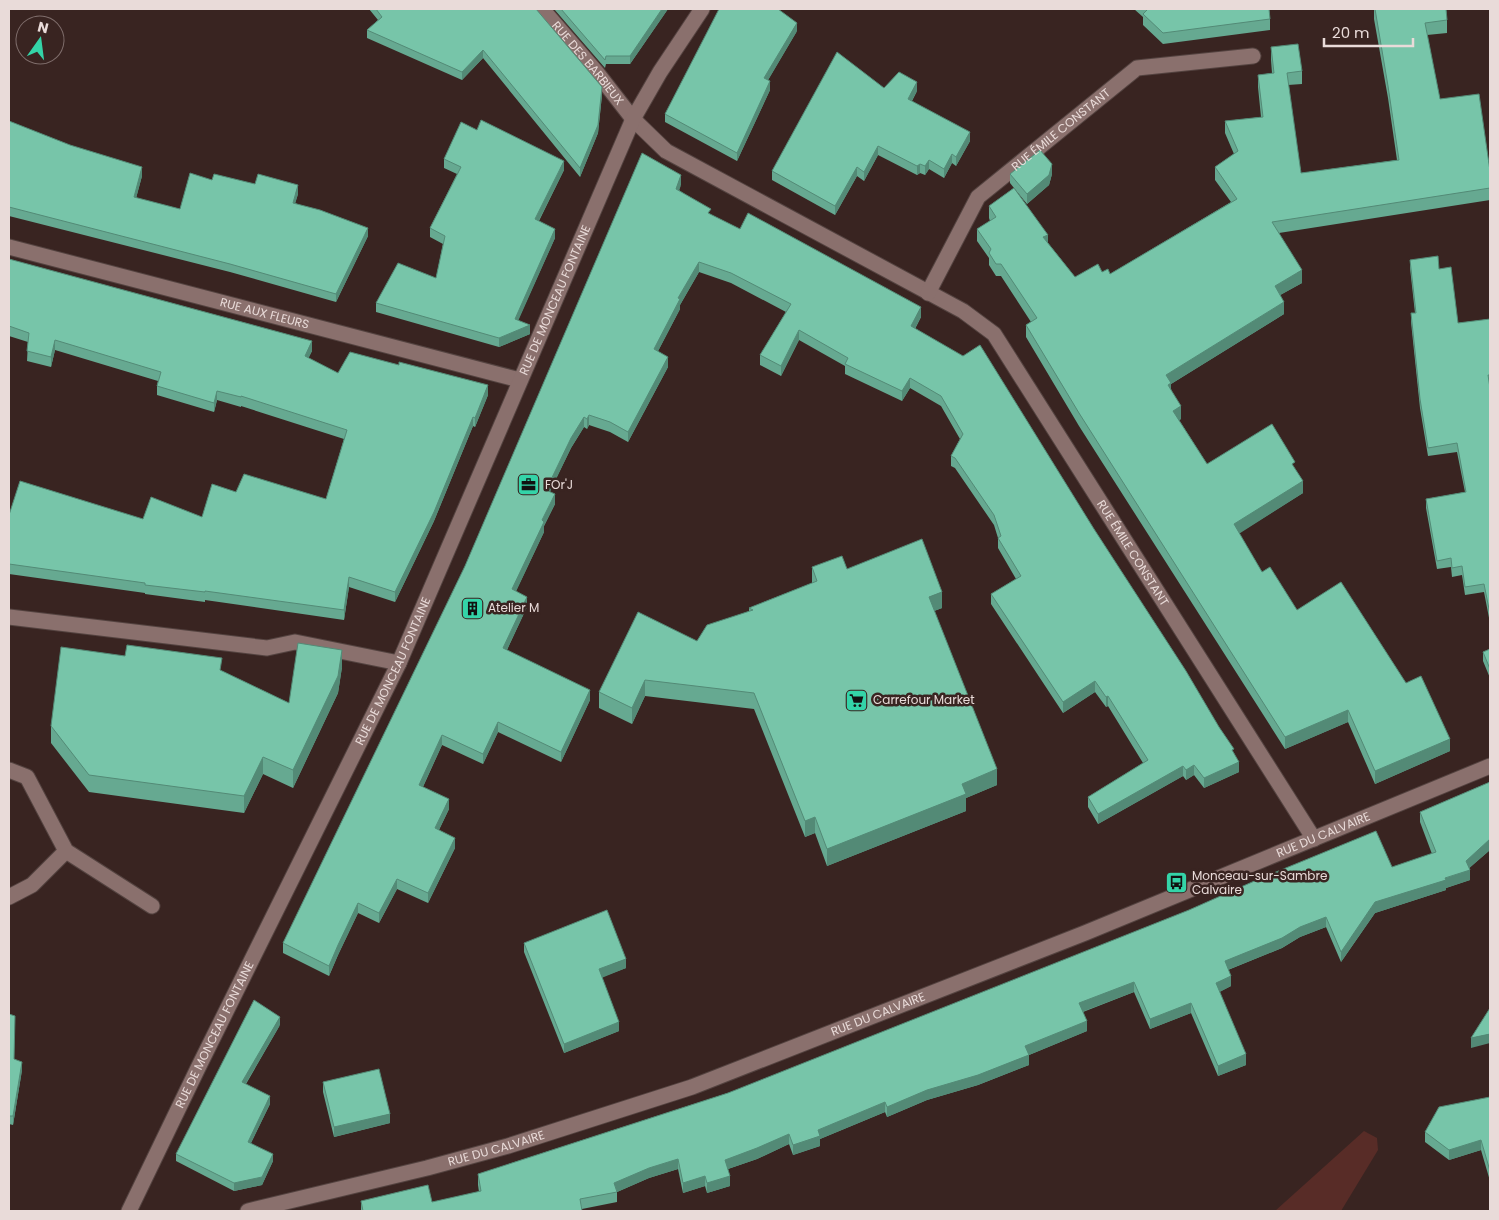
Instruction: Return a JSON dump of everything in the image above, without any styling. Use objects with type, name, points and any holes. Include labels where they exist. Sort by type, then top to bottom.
[{"type":"street","name":"RUE DES BARBIEUX","points":[[542,9],[598,74],[633,119]]},
{"type":"street","name":"RUE DE MONCEAU FONTAINE","points":[[129,1211],[399,663],[633,119],[660,72],[702,9]]},
{"type":"street","name":"RUE ÉMILE CONSTANT","points":[[928,292],[978,197],[1137,68],[1253,56]]},
{"type":"street","name":"RUE ÉMILE CONSTANT","points":[[633,119],[666,151],[963,311],[994,334],[1314,839]]},
{"type":"street","name":"RUE AUX FLEURS","points":[[9,247],[520,380]]},
{"type":"street","points":[[9,617],[267,648],[295,642],[399,663]]},
{"type":"street","name":"RUE DU CALVAIRE","points":[[248,1211],[508,1146],[692,1087],[924,997],[1490,766]]},
{"type":"street","points":[[9,770],[27,777],[66,851],[152,906]]},
{"type":"street","points":[[9,897],[32,885],[66,851]]},
{"type":"shaded area","points":[[1364,1131],[1377,1138],[1378,1150],[1341,1211],[1275,1211]]},
{"type":"building","points":[[376,9],[536,9],[602,87],[598,125],[580,168],[483,50],[462,72],[367,30],[382,17]]},
{"type":"building","points":[[561,9],[662,9],[630,56],[606,56],[605,60]]},
{"type":"building","points":[[719,9],[778,9],[797,23],[764,78],[770,81],[737,153],[665,114]]},
{"type":"building","points":[[1146,9],[1269,9],[1270,19],[1163,33],[1143,14]]},
{"type":"building","points":[[1375,9],[1446,9],[1447,20],[1425,23],[1440,99],[1479,94],[1490,171],[1490,188],[1272,222],[1302,270],[1275,286],[1284,302],[1166,375],[1171,383],[1168,385],[1181,406],[1173,411],[1207,464],[1272,424],[1295,462],[1292,464],[1303,481],[1234,524],[1262,572],[1270,567],[1297,610],[1341,582],[1406,683],[1421,676],[1450,739],[1375,771],[1348,710],[1285,737],[1079,413],[1026,325],[1037,318],[1001,264],[996,264],[989,253],[991,249],[977,229],[996,217],[989,206],[1014,188],[1048,235],[1043,237],[1075,277],[1098,264],[1102,272],[1108,269],[1110,274],[1237,199],[1215,167],[1238,151],[1225,121],[1263,117],[1258,75],[1274,73],[1271,47],[1298,44],[1302,71],[1287,73],[1301,173],[1399,160]]},
{"type":"building","points":[[837,52],[884,88],[899,72],[917,82],[908,99],[970,132],[956,157],[952,154],[944,169],[929,160],[925,166],[920,164],[917,166],[878,146],[864,172],[857,167],[835,206],[772,171]]},
{"type":"building","points":[[481,120],[564,161],[535,219],[555,229],[515,319],[530,325],[499,338],[376,303],[398,263],[436,278],[445,236],[430,228],[461,167],[444,159],[461,122],[477,130]]},
{"type":"building","points":[[9,121],[70,145],[142,167],[134,197],[180,209],[190,173],[212,180],[214,174],[255,184],[258,174],[298,185],[293,203],[320,210],[368,228],[336,294],[230,264],[9,207]]},
{"type":"building","points":[[1040,150],[1052,164],[1049,175],[1027,194],[1010,174]]},
{"type":"building","points":[[642,153],[681,175],[676,189],[711,209],[708,213],[740,229],[748,213],[921,307],[911,326],[963,356],[980,345],[1094,529],[1186,671],[1234,749],[1232,750],[1239,762],[1204,778],[1194,765],[1186,770],[1183,766],[1098,814],[1088,797],[1148,760],[1108,696],[1106,697],[1095,681],[1063,702],[991,594],[1021,576],[998,538],[1001,536],[994,515],[955,458],[951,456],[963,434],[941,396],[910,378],[902,391],[845,364],[848,358],[799,330],[781,366],[760,355],[791,304],[731,273],[699,262],[678,298],[680,299],[654,349],[668,357],[628,432],[610,422],[589,415],[587,419],[584,417],[571,438],[546,490],[555,494],[542,520],[544,522],[512,589],[527,597],[503,648],[590,690],[561,752],[498,722],[483,754],[442,735],[419,785],[449,799],[435,828],[455,838],[428,893],[397,879],[379,913],[358,903],[329,966],[283,943],[465,566]]},
{"type":"building","points":[[1438,256],[1439,269],[1451,267],[1458,323],[1490,319],[1490,375],[1488,375],[1490,388],[1490,614],[1484,584],[1465,587],[1462,566],[1452,568],[1451,558],[1437,561],[1426,499],[1466,492],[1457,443],[1428,448],[1420,399],[1411,313],[1416,313],[1410,260]]},
{"type":"building","points":[[9,259],[312,341],[305,356],[338,373],[350,352],[399,365],[399,362],[488,385],[434,512],[395,592],[349,577],[344,610],[205,591],[145,585],[145,583],[9,564],[9,515],[20,481],[143,519],[151,497],[202,517],[212,484],[236,492],[244,474],[326,499],[347,430],[241,396],[217,391],[214,403],[157,386],[161,372],[55,340],[51,357],[27,351],[29,333],[9,326]]},
{"type":"building","name":"Carrefour Market","points":[[922,539],[942,592],[929,597],[997,769],[962,784],[966,794],[827,849],[815,817],[805,821],[754,693],[645,680],[632,708],[599,692],[638,612],[697,641],[707,625],[753,610],[749,608],[817,581],[812,567],[842,556],[847,569]]},
{"type":"building","points":[[298,643],[342,650],[338,676],[293,770],[263,757],[244,796],[89,775],[51,726],[61,647],[125,656],[127,645],[222,658],[220,670],[289,703]]},
{"type":"building","points":[[1490,649],[1490,669],[1483,652]]},
{"type":"building","points":[[1490,782],[1490,839],[1466,861],[1470,870],[1445,878],[1446,880],[1375,902],[1341,952],[1326,917],[1300,927],[1282,938],[1225,961],[1231,976],[1216,983],[1246,1054],[1218,1066],[1191,1003],[1150,1019],[1134,982],[1079,1003],[1087,1021],[1025,1046],[1029,1055],[978,1075],[927,1090],[887,1107],[885,1102],[818,1130],[820,1136],[793,1145],[789,1134],[725,1160],[730,1176],[707,1183],[705,1176],[683,1183],[678,1159],[649,1168],[614,1183],[617,1192],[580,1199],[582,1211],[363,1211],[361,1201],[428,1185],[432,1202],[481,1191],[478,1174],[728,1093],[1189,910],[1376,831],[1392,867],[1436,852],[1420,812]]},
{"type":"building","points":[[607,910],[626,959],[599,969],[619,1022],[564,1044],[524,943]]},
{"type":"building","points":[[254,1000],[280,1017],[242,1082],[270,1096],[248,1142],[273,1154],[262,1177],[234,1183],[176,1154]]},
{"type":"building","points":[[1490,1008],[1490,1034],[1471,1038]]},
{"type":"building","points":[[9,1014],[15,1016],[14,1059],[22,1062],[13,1116],[9,1116]]},
{"type":"building","points":[[379,1069],[390,1114],[334,1127],[323,1082]]},
{"type":"building","points":[[1490,1097],[1490,1171],[1481,1140],[1449,1150],[1425,1132],[1439,1107]]},
{"type":"place","name":"FOr'J","points":[[529,485]]},
{"type":"place","name":"Atelier M","points":[[472,608]]},
{"type":"place","name":"Carrefour Market","points":[[857,700]]},
{"type":"place","name":"Monceau-sur-Sambre Calvaire","points":[[1176,883]]}]
